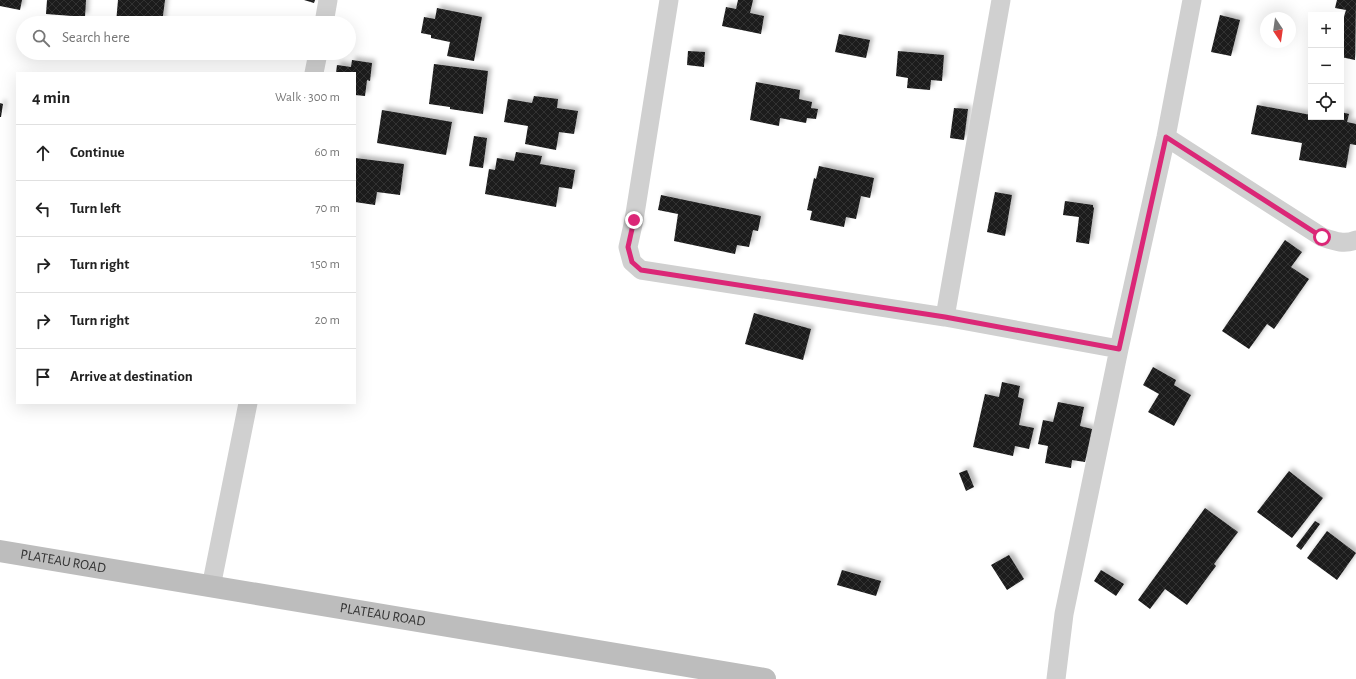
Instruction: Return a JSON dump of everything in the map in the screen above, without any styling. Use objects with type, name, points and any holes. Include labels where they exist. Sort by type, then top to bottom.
[{"type":"street","points":[[325,16],[328,0]]},
{"type":"street","points":[[669,0],[634,220],[628,247],[632,262],[641,270],[945,317],[1119,349]]},
{"type":"street","points":[[945,317],[1001,0]]},
{"type":"street","points":[[1056,679],[1064,614],[1119,349],[1166,137],[1192,0]]},
{"type":"street","points":[[314,72],[317,60]]},
{"type":"street","points":[[1166,137],[1322,237],[1336,242],[1350,242],[1356,240]]},
{"type":"street","points":[[211,587],[248,404]]},
{"type":"street","name":"PLATEAU ROAD","points":[[0,551],[763,679]]},
{"type":"building","points":[[0,0],[22,0],[20,10],[0,6]]},
{"type":"building","points":[[47,0],[86,0],[85,16],[46,14]]},
{"type":"building","points":[[118,0],[165,0],[163,16],[117,16]]},
{"type":"building","points":[[304,0],[315,0],[314,3]]},
{"type":"building","points":[[738,0],[753,0],[750,13],[764,16],[761,34],[722,26],[726,7],[736,9]]},
{"type":"building","points":[[1337,0],[1356,0],[1355,60],[1344,58],[1344,17],[1346,10],[1335,8]]},
{"type":"building","points":[[437,8],[482,17],[474,61],[447,56],[450,42],[431,38],[431,35],[421,33],[424,17],[435,19]]},
{"type":"building","points":[[1220,15],[1240,20],[1231,56],[1211,52]]},
{"type":"building","points":[[839,34],[870,40],[866,58],[835,52]]},
{"type":"building","points":[[688,51],[705,52],[704,67],[687,65]]},
{"type":"building","points":[[898,51],[944,55],[942,81],[931,80],[930,90],[907,88],[908,78],[896,76]]},
{"type":"building","points":[[352,60],[372,63],[370,81],[367,80],[365,96],[356,95],[356,72],[336,72],[337,65],[351,67]]},
{"type":"building","points":[[434,64],[488,71],[483,114],[429,104]]},
{"type":"building","points":[[756,82],[800,90],[799,99],[812,102],[811,108],[818,109],[816,119],[807,118],[806,123],[780,118],[779,126],[750,120]]},
{"type":"building","points":[[534,96],[558,99],[557,108],[578,111],[574,134],[559,132],[556,150],[525,144],[528,126],[504,122],[508,99],[532,103]]},
{"type":"building","points":[[0,103],[3,104],[1,117],[0,117]]},
{"type":"building","points":[[1257,105],[1308,114],[1308,120],[1344,120],[1344,113],[1349,114],[1347,122],[1356,124],[1356,145],[1350,144],[1346,168],[1299,160],[1302,143],[1251,134]]},
{"type":"building","points":[[954,108],[968,109],[964,140],[950,138]]},
{"type":"building","points":[[382,110],[452,122],[446,155],[377,143]]},
{"type":"building","points":[[474,136],[487,138],[483,168],[469,166]]},
{"type":"building","points":[[516,152],[542,156],[540,164],[575,170],[572,189],[559,187],[556,207],[485,194],[489,169],[495,170],[497,158],[514,161]]},
{"type":"building","points":[[356,158],[404,164],[400,195],[377,192],[375,205],[356,202]]},
{"type":"building","points":[[819,166],[874,178],[870,198],[861,196],[856,219],[846,217],[844,227],[810,220],[812,211],[807,210],[814,178],[816,179]]},
{"type":"building","points":[[995,192],[1012,195],[1005,236],[987,232]]},
{"type":"building","points":[[661,195],[761,216],[758,231],[753,230],[749,247],[737,245],[735,254],[674,241],[678,214],[658,210]]},
{"type":"building","points":[[1065,201],[1093,205],[1094,208],[1089,244],[1076,242],[1079,217],[1063,215]]},
{"type":"building","points":[[1285,240],[1302,252],[1291,267],[1309,279],[1274,329],[1267,324],[1249,349],[1222,331]]},
{"type":"building","points":[[754,313],[811,329],[803,360],[745,344]]},
{"type":"building","points":[[1153,367],[1176,380],[1174,385],[1191,395],[1174,426],[1148,412],[1159,394],[1143,385]]},
{"type":"building","points":[[1002,382],[1020,386],[1018,397],[1024,399],[1019,425],[1034,428],[1029,449],[1015,446],[1013,456],[973,447],[985,394],[999,397]]},
{"type":"building","points":[[1058,402],[1084,407],[1080,426],[1092,429],[1085,462],[1072,460],[1071,468],[1045,463],[1048,446],[1038,444],[1043,420],[1053,422]]},
{"type":"building","points":[[967,470],[974,487],[966,491],[959,473]]},
{"type":"building","points":[[1289,471],[1323,498],[1292,538],[1257,512]]},
{"type":"building","points":[[1205,508],[1238,532],[1214,564],[1216,566],[1187,605],[1165,589],[1150,609],[1138,600]]},
{"type":"building","points":[[1315,521],[1320,524],[1301,550],[1296,546]]},
{"type":"building","points":[[1327,531],[1356,553],[1337,580],[1307,558]]},
{"type":"building","points":[[1009,555],[1024,579],[1007,590],[991,565]]},
{"type":"building","points":[[842,570],[881,581],[876,596],[837,585]]},
{"type":"building","points":[[1101,570],[1124,584],[1116,596],[1094,581]]},
{"type":"route","points":[[634,220],[628,247],[632,262],[641,270],[945,317],[1119,349],[1166,137],[1322,237]]}]
